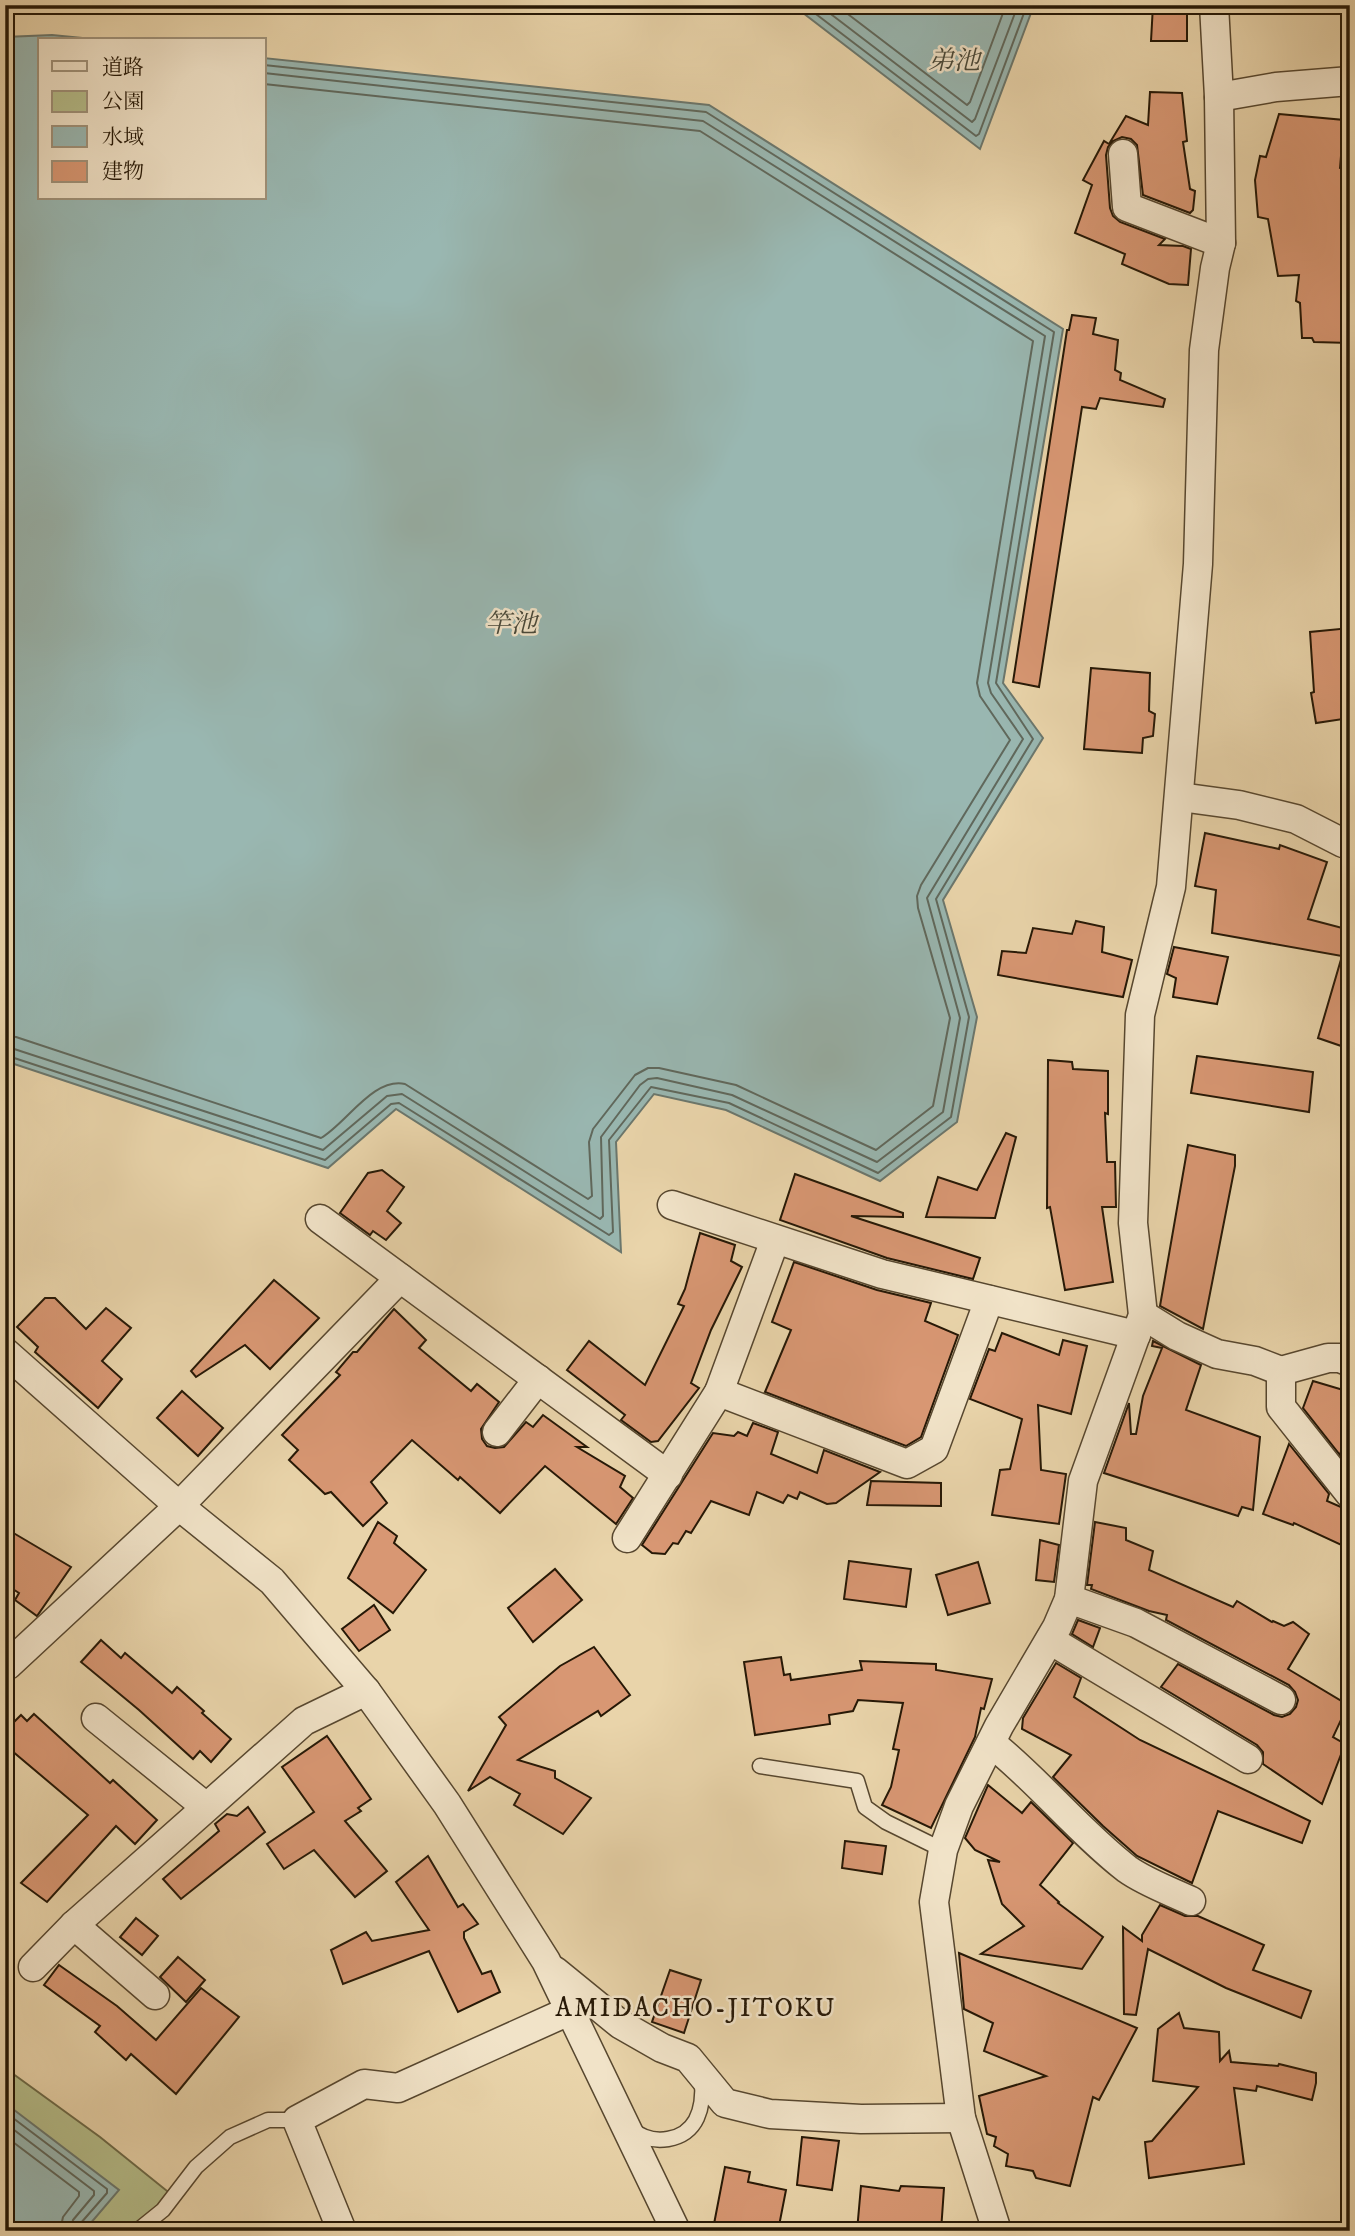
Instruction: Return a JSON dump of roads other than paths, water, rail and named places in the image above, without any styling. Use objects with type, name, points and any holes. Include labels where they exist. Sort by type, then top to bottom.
[{"type":"street","points":[[997,2231],[961,2118],[934,1902],[943,1850],[959,1806],[990,1743],[1050,1640],[1069,1599],[1083,1481],[1139,1325],[1133,1223],[1140,1016],[1171,887],[1198,564],[1204,350],[1221,243],[1220,97],[1214,5]]},
{"type":"street","points":[[1220,97],[1276,87],[1350,81]]},
{"type":"street","points":[[1124,154],[1126,207],[1221,243]]},
{"type":"street","points":[[1180,797],[1239,805],[1296,819],[1343,843]]},
{"type":"street","points":[[672,1205],[881,1273],[989,1300],[1139,1325],[1177,1336],[1217,1354],[1255,1361],[1280,1371],[1328,1358],[1340,1358],[1350,1362]]},
{"type":"street","points":[[320,1219],[668,1475]]},
{"type":"street","points":[[627,1538],[719,1392],[775,1240]]},
{"type":"street","points":[[8,1665],[179,1506],[400,1278]]},
{"type":"street","points":[[719,1392],[907,1464],[934,1449],[989,1300]]},
{"type":"street","points":[[5,1352],[179,1506],[272,1581],[366,1690],[447,1804],[546,1961],[676,2231]]},
{"type":"street","points":[[1280,1371],[1281,1406],[1350,1494]]},
{"type":"street","points":[[497,1432],[538,1379]]},
{"type":"street","points":[[1069,1599],[1136,1623],[1281,1700]]},
{"type":"street","points":[[1050,1640],[1248,1759]]},
{"type":"street","points":[[33,1967],[74,1925],[304,1721],[366,1690]]},
{"type":"street","points":[[97,1716],[206,1807]]},
{"type":"street","points":[[990,1743],[1015,1762],[1073,1820],[1129,1870],[1191,1901]]},
{"type":"street","points":[[74,1925],[155,1995]]},
{"type":"street","points":[[546,1961],[566,1982],[620,2024],[662,2048],[688,2058],[725,2103],[770,2114],[861,2119],[961,2118]]},
{"type":"street","points":[[342,2231],[297,2120],[364,2084],[398,2088],[569,2011]]},
{"type":"lane","points":[[760,1766],[857,1781],[864,1807],[886,1822],[943,1850]]},
{"type":"lane","points":[[624,2122],[644,2137],[661,2140],[681,2137],[694,2125],[704,2100],[702,2080],[677,2054]]},
{"type":"lane","points":[[137,2231],[163,2210],[196,2166],[230,2137],[268,2120],[297,2120]]},
{"type":"water","name":"弟池","points":[[723,5],[1034,5],[980,149],[803,13]]},
{"type":"water","name":"竿池","points":[[52,35],[83,38],[38,38],[38,200],[266,200],[266,58],[709,105],[1063,329],[1003,683],[1043,738],[943,900],[977,1017],[957,1122],[880,1181],[726,1110],[654,1094],[616,1142],[621,1252],[396,1109],[328,1168],[5,1061],[5,37]]},
{"type":"water","points":[[5,2103],[119,2190],[84,2231],[5,2231]]},
{"type":"district","name":"AMIDACHO-JITOKU","points":[[696,2007]]}]
